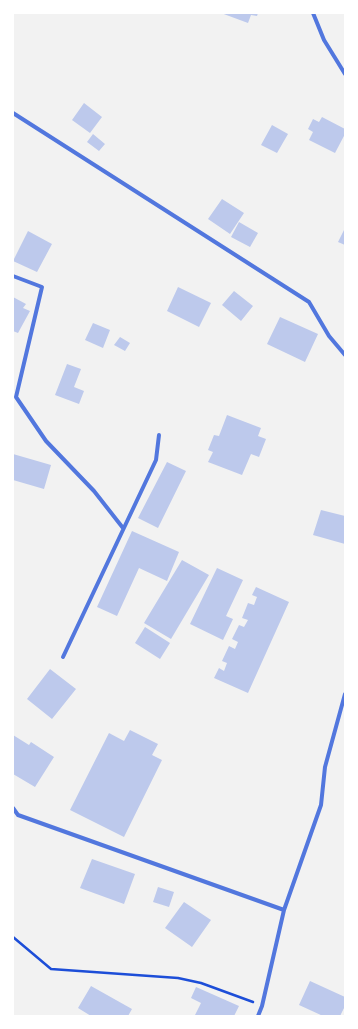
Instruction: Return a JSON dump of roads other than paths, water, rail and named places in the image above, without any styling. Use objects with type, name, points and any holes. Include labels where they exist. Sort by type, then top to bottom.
[{"type":"street","points":[[313,13],[324,40],[345,74]]},
{"type":"street","points":[[13,113],[309,302],[329,336],[345,354]]},
{"type":"street","points":[[13,276],[42,287],[16,398],[46,441],[94,492],[123,528]]},
{"type":"street","points":[[63,657],[156,460],[159,435]]},
{"type":"street","points":[[258,1016],[262,1006],[284,910],[322,804],[325,767],[345,694]]},
{"type":"street","points":[[13,808],[18,815],[284,910]]}]
